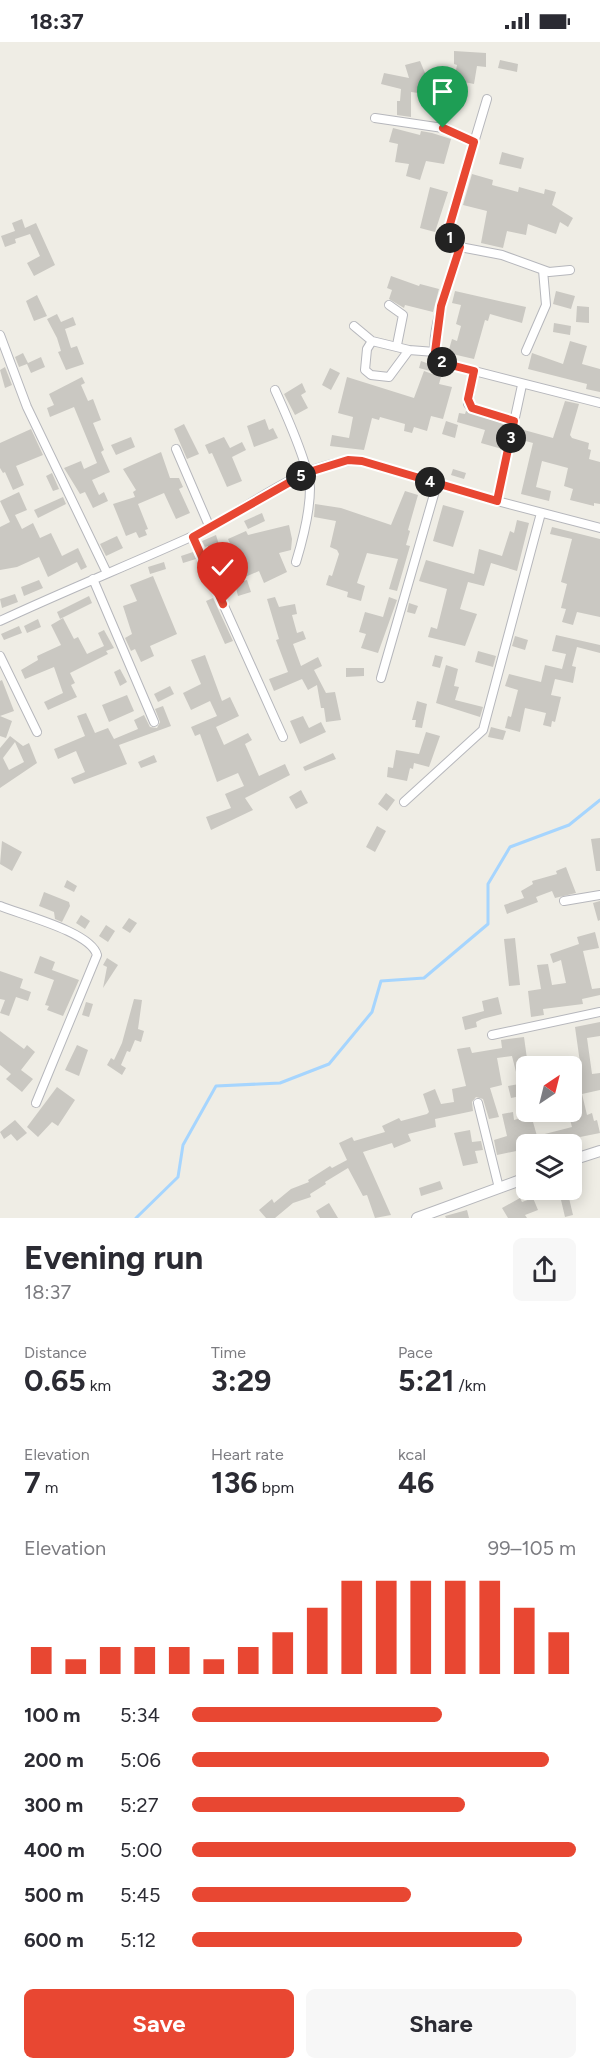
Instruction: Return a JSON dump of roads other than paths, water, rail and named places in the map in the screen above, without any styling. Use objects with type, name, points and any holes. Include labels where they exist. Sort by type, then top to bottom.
[{"type":"street","points":[[487,99],[448,231],[453,243],[460,247],[502,255],[543,270],[570,270]]},
{"type":"street","points":[[375,118],[443,128],[474,142]]},
{"type":"street","points":[[460,247],[441,306],[435,352],[443,363],[522,385],[600,403]]},
{"type":"street","points":[[526,351],[546,305],[543,270]]},
{"type":"street","points":[[389,305],[402,315],[397,345]]},
{"type":"street","points":[[354,326],[372,341],[397,345],[409,350],[435,352]]},
{"type":"street","points":[[0,335],[27,407],[107,573]]},
{"type":"street","points":[[372,341],[364,362],[364,370],[371,375],[389,377],[409,350]]},
{"type":"street","points":[[474,371],[468,404],[472,408],[514,421]]},
{"type":"street","points":[[497,501],[522,385]]},
{"type":"street","points":[[275,390],[292,429],[310,487],[303,540],[296,562]]},
{"type":"street","points":[[176,449],[210,528]]},
{"type":"street","points":[[1,618],[193,537],[306,473],[338,462],[362,461],[497,501],[600,528]]},
{"type":"street","points":[[381,678],[437,484]]},
{"type":"street","points":[[404,802],[483,729],[541,513]]},
{"type":"street","points":[[193,537],[283,737]]},
{"type":"street","points":[[93,579],[154,722]]},
{"type":"street","points":[[0,656],[37,732]]},
{"type":"street","points":[[564,901],[600,895]]},
{"type":"street","points":[[0,906],[65,930],[90,944],[97,955],[36,1104]]},
{"type":"street","points":[[492,1035],[600,1012]]},
{"type":"street","points":[[478,1103],[499,1188]]},
{"type":"street","points":[[582,1157],[600,1151]]},
{"type":"street","points":[[417,1218],[437,1214],[516,1182]]},
{"type":"waterway","points":[[136,1218],[178,1177],[183,1145],[216,1086],[280,1083],[329,1064],[372,1012],[381,981],[424,978],[488,924],[488,884],[510,847],[569,825],[600,800]]}]
